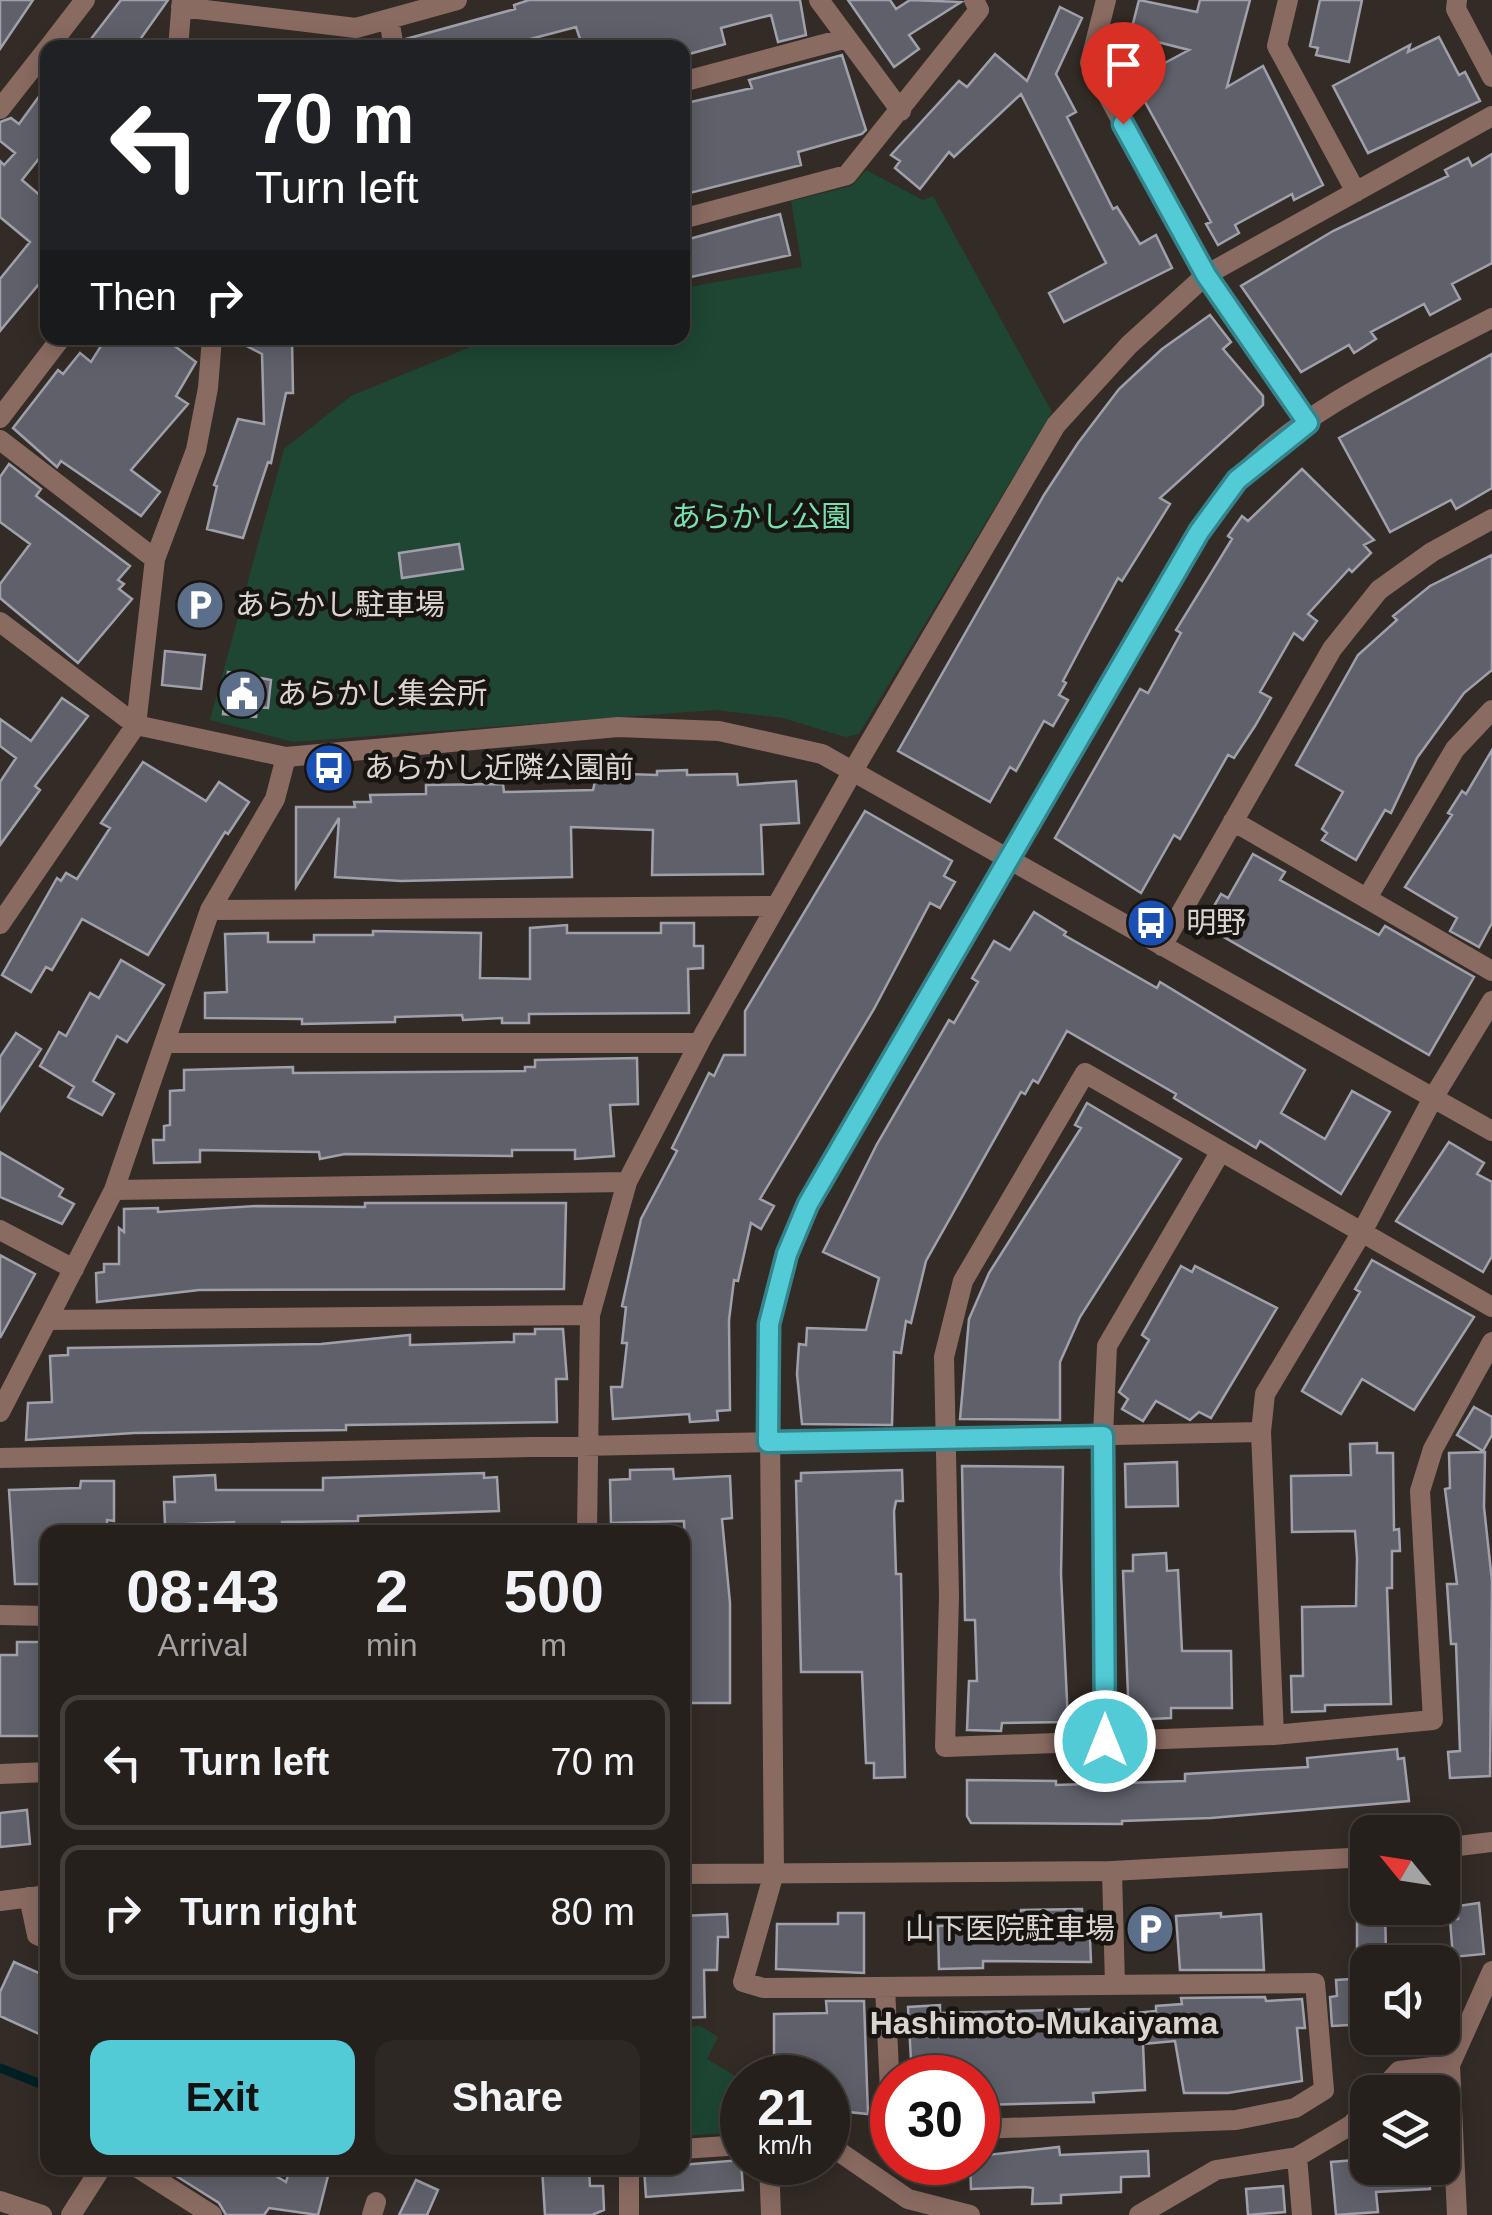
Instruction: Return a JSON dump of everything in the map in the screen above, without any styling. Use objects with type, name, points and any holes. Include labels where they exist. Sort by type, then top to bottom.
[{"type":"street","points":[[54,40],[84,0]]},
{"type":"street","points":[[179,40],[182,4],[356,28],[456,0]]},
{"type":"street","points":[[819,0],[901,111]]},
{"type":"street","points":[[690,217],[846,175],[979,10],[974,0]]},
{"type":"street","points":[[1106,0],[1090,63],[1206,275],[1308,423]]},
{"type":"street","points":[[1288,0],[1277,46],[1356,192]]},
{"type":"street","points":[[1457,0],[1456,9],[1492,77]]},
{"type":"street","points":[[389,19],[393,40]]},
{"type":"street","points":[[690,80],[847,38]]},
{"type":"street","points":[[0,109],[40,58]]},
{"type":"street","points":[[587,1525],[590,1315],[627,1182],[699,1043],[854,768],[1056,425],[1129,344],[1206,275],[1492,116]]},
{"type":"street","points":[[1000,2129],[1236,2120],[1295,2108],[1324,2090],[1315,1983],[762,1988],[743,1982],[774,1873],[769,1324],[787,1254],[808,1204],[1199,532],[1237,480],[1308,423],[1369,383],[1492,318]]},
{"type":"street","points":[[0,418],[55,345]]},
{"type":"street","points":[[0,924],[136,725],[155,559],[196,450],[211,345]]},
{"type":"street","points":[[0,440],[155,559]]},
{"type":"street","points":[[1162,946],[1332,649],[1380,590],[1432,552],[1492,519]]},
{"type":"street","points":[[0,622],[136,725],[286,756],[618,726],[719,731],[822,754],[854,768],[1492,1131]]},
{"type":"street","points":[[1367,898],[1455,748],[1492,710]]},
{"type":"street","points":[[0,1412],[9,1373],[47,1320],[114,1190],[210,910],[275,799],[286,756]]},
{"type":"street","points":[[1233,821],[1492,971]]},
{"type":"street","points":[[210,910],[776,906]]},
{"type":"street","points":[[1274,1735],[1261,1432],[1265,1394],[1492,1001]]},
{"type":"street","points":[[166,1043],[699,1043]]},
{"type":"street","points":[[1492,1307],[1085,1072],[963,1281],[944,1357],[949,1598],[945,1747],[1274,1735],[1433,1720],[1420,1491],[1433,1449],[1492,1342]]},
{"type":"street","points":[[1105,1741],[1103,1436],[1107,1346],[1221,1151]]},
{"type":"street","points":[[114,1190],[627,1182]]},
{"type":"street","points":[[0,1230],[74,1268]]},
{"type":"street","points":[[47,1320],[590,1315]]},
{"type":"street","points":[[0,1458],[1261,1432]]},
{"type":"street","points":[[0,1615],[40,1616]]},
{"type":"street","points":[[0,1774],[40,1772]]},
{"type":"street","points":[[1460,1846],[1492,1842]]},
{"type":"street","points":[[690,1874],[1112,1871],[1350,1858]]},
{"type":"street","points":[[1112,1871],[1115,1985]]},
{"type":"street","points":[[0,1901],[38,1896],[40,1936]]},
{"type":"street","points":[[1458,2215],[1450,2065],[1492,1971]]},
{"type":"street","points":[[885,1987],[888,2055]]},
{"type":"street","points":[[1396,2075],[1450,2065]]},
{"type":"street","points":[[1138,2215],[1175,2206],[1216,2170],[1297,2157],[1350,2126]]},
{"type":"street","points":[[690,2149],[720,2147]]},
{"type":"street","points":[[1297,2157],[1302,2215]]},
{"type":"street","points":[[850,2161],[908,2207],[970,2215]]},
{"type":"street","points":[[71,2215],[97,2175]]},
{"type":"street","points":[[149,2175],[212,2215]]},
{"type":"street","points":[[629,2175],[629,2215]]},
{"type":"street","points":[[769,2185],[770,2215]]},
{"type":"street","points":[[0,2201],[42,2215]]},
{"type":"green space","name":"あらかし公園","points":[[866,170],[923,200],[933,196],[1052,412],[859,734],[845,737],[783,718],[715,710],[293,742],[210,720],[284,449],[351,396],[475,345],[690,345],[690,287],[802,267],[791,201],[852,186]]},
{"type":"green space","points":[[701,2026],[718,2037],[707,2059],[720,2067],[720,2133],[690,2136],[690,2027]]},
{"type":"building","points":[[0,0],[33,0],[0,49]]},
{"type":"building","points":[[121,0],[168,0],[140,40],[90,40]]},
{"type":"building","points":[[529,0],[800,0],[806,35],[778,42],[771,15],[721,28],[725,44],[690,54],[690,40],[580,40],[576,27],[526,40],[406,40],[515,9],[514,5]]},
{"type":"building","points":[[848,0],[890,0],[896,9],[910,0],[961,2],[909,35],[919,49],[894,67]]},
{"type":"building","points":[[1139,0],[1197,12],[1200,0],[1250,0],[1227,87],[1263,66],[1323,185],[1294,200],[1292,194],[1235,225],[1239,233],[1218,245],[1206,224],[1211,222],[1133,80],[1189,50],[1130,35]]},
{"type":"building","points":[[1320,0],[1362,0],[1349,62],[1316,55],[1318,48],[1310,46]]},
{"type":"building","points":[[1060,7],[1082,18],[1056,74],[1076,112],[1067,117],[1113,209],[1117,207],[1140,244],[1156,235],[1172,268],[1064,322],[1049,293],[1106,263],[1021,94],[954,157],[949,152],[920,189],[895,168],[900,161],[891,155],[959,81],[967,87],[995,54],[1027,81]]},
{"type":"building","points":[[1439,37],[1459,75],[1465,72],[1480,101],[1368,153],[1333,86],[1410,45],[1408,52]]},
{"type":"building","points":[[842,55],[866,130],[798,152],[801,165],[690,193],[690,102],[752,88],[749,80]]},
{"type":"building","points":[[40,95],[40,157],[22,180],[40,195],[40,283],[0,331],[0,279],[30,242],[0,217],[0,161],[4,165],[15,153],[0,141],[0,122],[11,118],[19,124]]},
{"type":"building","points":[[1492,154],[1492,263],[1452,284],[1460,299],[1430,315],[1424,304],[1371,332],[1376,339],[1354,353],[1349,345],[1301,372],[1241,286],[1333,231],[1448,176],[1445,170],[1468,158],[1472,166]]},
{"type":"building","points":[[780,214],[790,255],[690,277],[690,239]]},
{"type":"building","points":[[1210,315],[1231,342],[1223,349],[1263,396],[1263,405],[1160,498],[1170,504],[1122,581],[1118,578],[1083,643],[1063,681],[1066,683],[1059,695],[1068,700],[1053,726],[1044,721],[1016,771],[1010,767],[990,802],[898,751],[1044,495],[1078,443],[1119,389],[1162,349]]},
{"type":"building","points":[[102,345],[173,345],[196,362],[176,396],[188,404],[131,470],[160,492],[141,516],[61,461],[57,467],[13,428],[58,370],[63,374],[80,353],[91,362]]},
{"type":"building","points":[[245,345],[292,345],[293,393],[286,393],[271,463],[268,462],[243,538],[207,529],[217,486],[214,485],[238,419],[264,424],[262,354]]},
{"type":"building","points":[[1492,354],[1492,488],[1456,509],[1451,500],[1390,532],[1339,438]]},
{"type":"building","points":[[9,464],[41,489],[36,496],[130,566],[118,580],[124,584],[119,589],[132,599],[78,663],[0,598],[0,584],[30,544],[0,522],[0,477]]},
{"type":"building","points":[[1302,469],[1374,540],[1364,545],[1371,553],[1352,572],[1349,569],[1308,614],[1317,621],[1303,640],[1294,633],[1260,692],[1271,698],[1255,726],[1234,758],[1228,755],[1180,839],[1174,835],[1141,893],[1055,838],[1140,689],[1148,693],[1181,633],[1176,630],[1232,539],[1228,536],[1242,516],[1248,521]]},
{"type":"building","points":[[459,544],[463,569],[402,578],[399,553]]},
{"type":"building","points":[[1492,555],[1492,670],[1464,693],[1417,758],[1391,813],[1385,810],[1356,860],[1322,840],[1327,833],[1322,829],[1343,792],[1296,765],[1358,655],[1397,620],[1393,616],[1430,586]]},
{"type":"building","points":[[165,651],[205,655],[201,689],[162,685]]},
{"type":"building","name":"あらかし集会所","points":[[228,672],[271,680],[268,708],[257,707],[256,717],[223,714]]},
{"type":"building","points":[[62,698],[88,716],[35,786],[40,790],[0,845],[0,782],[16,758],[0,746],[0,719],[31,741]]},
{"type":"building","points":[[1492,750],[1492,923],[1479,947],[1450,931],[1457,918],[1405,887],[1452,815],[1448,813],[1462,791],[1466,794]]},
{"type":"building","points":[[143,762],[206,801],[219,782],[249,802],[228,834],[225,832],[148,955],[82,919],[52,970],[46,967],[31,992],[2,975],[57,878],[61,881],[66,873],[77,879],[110,828],[101,823]]},
{"type":"building","points":[[687,770],[687,775],[737,774],[738,785],[796,781],[799,823],[761,825],[763,874],[652,875],[653,830],[571,827],[572,877],[401,881],[335,877],[339,818],[296,887],[296,807],[355,807],[354,802],[371,802],[370,795],[426,794],[426,785],[503,784],[504,792],[593,790],[597,773],[657,775],[657,771]]},
{"type":"building","points":[[865,811],[952,861],[944,876],[955,882],[940,908],[930,903],[874,1009],[760,1199],[774,1206],[761,1229],[751,1223],[738,1281],[734,1280],[729,1320],[730,1410],[717,1411],[718,1420],[690,1422],[689,1414],[613,1419],[611,1387],[622,1387],[627,1343],[622,1343],[626,1307],[622,1306],[641,1219],[677,1151],[672,1148],[709,1073],[714,1076],[724,1055],[745,1055],[745,1011]]},
{"type":"building","points":[[1253,854],[1285,872],[1280,880],[1379,935],[1385,926],[1474,977],[1429,1055],[1203,925],[1221,894],[1228,898]]},
{"type":"building","points":[[1034,912],[1066,932],[1064,935],[1157,988],[1160,982],[1305,1070],[1281,1113],[1325,1139],[1352,1091],[1390,1112],[1341,1194],[1260,1141],[1256,1148],[1174,1098],[1176,1094],[1067,1031],[1038,1083],[1033,1080],[1025,1094],[1021,1092],[926,1261],[911,1323],[906,1321],[901,1353],[894,1352],[892,1425],[802,1424],[797,1374],[799,1344],[806,1345],[807,1328],[866,1330],[879,1278],[823,1252],[877,1144],[949,1020],[954,1023],[978,982],[972,978],[994,941],[1010,950]]},
{"type":"building","points":[[661,923],[694,923],[694,946],[703,946],[703,968],[688,969],[689,1013],[529,1014],[529,1023],[502,1023],[502,1018],[463,1020],[462,1015],[395,1017],[395,1022],[302,1024],[302,1019],[205,1018],[205,993],[227,992],[225,934],[268,933],[268,942],[314,942],[314,935],[373,935],[373,931],[481,933],[480,978],[530,979],[530,928],[567,925],[567,933],[661,933]]},
{"type":"building","points":[[121,960],[164,985],[127,1042],[117,1036],[93,1081],[114,1094],[102,1115],[68,1097],[74,1087],[40,1066],[59,1032],[66,1036],[90,993],[99,998]]},
{"type":"building","points":[[16,1033],[41,1049],[0,1111],[0,1057]]},
{"type":"building","points":[[637,1058],[638,1104],[610,1105],[614,1156],[575,1159],[575,1150],[512,1150],[512,1156],[345,1154],[320,1159],[319,1152],[200,1150],[200,1162],[154,1163],[153,1140],[164,1140],[164,1126],[170,1125],[170,1091],[184,1090],[184,1070],[293,1067],[293,1073],[525,1071],[525,1067],[535,1067],[535,1060]]},
{"type":"building","points":[[1087,1103],[1181,1159],[1080,1317],[1060,1362],[1060,1420],[960,1419],[969,1319],[989,1273],[1081,1128],[1075,1125]]},
{"type":"building","points":[[1449,1142],[1484,1163],[1477,1174],[1492,1182],[1492,1256],[1483,1272],[1396,1221]]},
{"type":"building","points":[[0,1152],[63,1189],[59,1196],[74,1204],[62,1224],[0,1197]]},
{"type":"building","points":[[365,1203],[566,1203],[564,1289],[199,1290],[97,1302],[96,1273],[104,1272],[104,1264],[119,1264],[119,1228],[124,1232],[124,1209],[158,1208],[158,1212],[257,1206],[365,1207]]},
{"type":"building","points":[[0,1255],[35,1274],[0,1338]]},
{"type":"building","points":[[1372,1260],[1474,1317],[1414,1410],[1362,1379],[1341,1414],[1302,1391],[1360,1292],[1355,1289]]},
{"type":"building","points":[[1181,1266],[1192,1272],[1195,1266],[1277,1308],[1211,1418],[1199,1412],[1190,1420],[1156,1401],[1143,1421],[1122,1409],[1128,1399],[1119,1392],[1149,1340],[1142,1335]]},
{"type":"building","points":[[535,1329],[563,1329],[567,1379],[556,1379],[557,1422],[346,1425],[346,1430],[134,1433],[26,1440],[28,1403],[52,1402],[50,1356],[68,1355],[68,1348],[321,1344],[410,1335],[410,1345],[514,1342],[514,1334],[535,1334]]},
{"type":"building","points":[[1474,1407],[1492,1417],[1492,1435],[1483,1451],[1457,1435]]},
{"type":"building","points":[[1377,1443],[1377,1453],[1393,1453],[1394,1530],[1399,1529],[1400,1551],[1392,1551],[1392,1588],[1387,1588],[1391,1704],[1325,1705],[1325,1711],[1292,1712],[1291,1676],[1303,1676],[1302,1607],[1356,1606],[1357,1558],[1355,1531],[1292,1532],[1291,1476],[1351,1475],[1350,1444]]},
{"type":"building","points":[[1485,1452],[1484,1507],[1492,1581],[1490,1776],[1450,1778],[1448,1752],[1460,1751],[1456,1644],[1451,1644],[1447,1584],[1457,1584],[1445,1489],[1450,1488],[1449,1453]]},
{"type":"building","points":[[1177,1462],[1178,1506],[1126,1507],[1125,1464]]},
{"type":"building","points":[[962,1466],[1063,1467],[1061,1574],[1068,1722],[1002,1723],[1001,1731],[967,1730],[969,1681],[977,1681],[975,1620],[965,1620]]},
{"type":"building","points":[[673,1469],[674,1479],[730,1476],[732,1518],[722,1519],[730,1603],[730,1703],[690,1703],[690,1525],[684,1525],[684,1521],[611,1523],[610,1480],[630,1479],[630,1470]]},
{"type":"building","points":[[902,1470],[903,1501],[896,1501],[894,1511],[896,1574],[901,1574],[905,1777],[874,1778],[874,1763],[866,1763],[862,1672],[801,1672],[796,1481],[801,1481],[801,1473]]},
{"type":"building","points":[[484,1473],[484,1478],[497,1477],[499,1511],[358,1516],[358,1521],[282,1525],[165,1525],[164,1502],[175,1502],[174,1477],[215,1475],[216,1490],[323,1490],[323,1478]]},
{"type":"building","points":[[81,1481],[114,1481],[114,1521],[107,1520],[107,1525],[40,1525],[40,1584],[15,1584],[9,1490],[80,1488]]},
{"type":"building","points":[[1166,1553],[1167,1571],[1178,1570],[1182,1651],[1231,1651],[1232,1708],[1171,1708],[1171,1718],[1129,1720],[1123,1571],[1133,1571],[1133,1555]]},
{"type":"building","points":[[17,1642],[40,1642],[40,1736],[0,1736],[0,1655],[17,1655]]},
{"type":"building","points":[[1397,1749],[1398,1759],[1404,1758],[1409,1801],[1122,1824],[971,1823],[967,1816],[967,1780],[1056,1781],[1056,1785],[1185,1781],[1185,1774],[1308,1767],[1307,1758]]},
{"type":"building","points":[[27,1810],[30,1844],[0,1847],[0,1813]]},
{"type":"building","points":[[1479,1903],[1484,1954],[1460,1956],[1460,1945],[1452,1945],[1450,1925],[1460,1925],[1460,1906]]},
{"type":"building","points":[[1082,1909],[1083,1938],[1090,1938],[1091,1962],[983,1961],[983,1968],[939,1969],[938,1926],[1021,1922],[1021,1910]]},
{"type":"building","points":[[838,1913],[864,1913],[864,1973],[776,1969],[777,1924],[838,1924]]},
{"type":"building","points":[[1221,1913],[1221,1917],[1261,1914],[1264,1970],[1180,1970],[1176,1916]]},
{"type":"building","points":[[727,1914],[728,1937],[718,1937],[717,1970],[704,1970],[705,2017],[690,2018],[690,1916]]},
{"type":"building","points":[[1357,1925],[1385,1925],[1386,1945],[1357,1945]]},
{"type":"building","points":[[14,1962],[40,1973],[40,2034],[0,2016],[0,1992]]},
{"type":"building","points":[[1350,1979],[1350,2025],[1332,2026],[1330,1997],[1337,1996],[1336,1980]]},
{"type":"building","points":[[1181,1998],[1302,1999],[1305,2028],[1297,2028],[1302,2081],[1228,2093],[1184,2093],[1175,2041],[1143,2044],[1145,2090],[1093,2093],[1094,2102],[1000,2104],[1000,2055],[911,2055],[908,2007],[940,2005],[940,2013],[1091,2009],[1092,2017],[1156,2011],[1156,2006],[1182,2004]]},
{"type":"building","points":[[826,2001],[864,2001],[868,2114],[850,2112],[850,2055],[774,2055],[774,2014],[827,2013]]},
{"type":"building","points":[[1059,2147],[1060,2155],[1148,2151],[1149,2176],[1121,2177],[1121,2192],[1061,2195],[1061,2203],[1032,2204],[1033,2188],[971,2189],[971,2185],[1000,2185],[1000,2154]]},
{"type":"building","points":[[1350,2160],[1350,2185],[1430,2185],[1430,2189],[1376,2192],[1378,2212],[1336,2215],[1331,2162]]},
{"type":"building","points":[[720,2162],[720,2185],[743,2185],[743,2190],[646,2197],[644,2175],[690,2175],[690,2164]]},
{"type":"building","points":[[175,2175],[274,2175],[286,2182],[288,2175],[328,2175],[318,2215],[269,2208],[264,2215],[226,2215],[219,2203]]},
{"type":"building","points":[[542,2175],[589,2175],[590,2186],[603,2186],[604,2210],[592,2215],[545,2215]]},
{"type":"building","points":[[416,2180],[438,2190],[427,2215],[399,2215]]},
{"type":"building","points":[[1283,2186],[1285,2212],[1248,2215],[1246,2189]]},
{"type":"waterway","points":[[0,2068],[40,2084]]},
{"type":"place","name":"あらかし駐車場","points":[[200,605]]},
{"type":"place","name":"あらかし集会所","points":[[242,694]]},
{"type":"place","name":"あらかし近隣公園前","points":[[329,768]]},
{"type":"place","name":"明野","points":[[1151,923]]},
{"type":"place","name":"山下医院駐車場","points":[[1150,1929]]},
{"type":"district","name":"Hashimoto-Mukaiyama","points":[[1044,2023]]},
{"type":"route","points":[[1105,1741],[1103,1436],[768,1442],[769,1324],[787,1254],[808,1204],[1199,532],[1237,480],[1308,423],[1206,275],[1123,124]]}]
